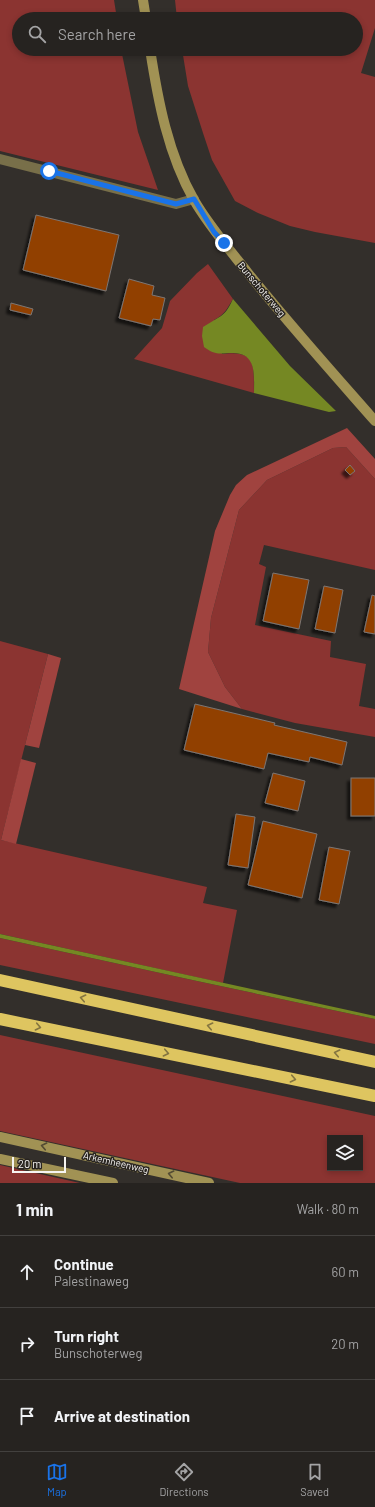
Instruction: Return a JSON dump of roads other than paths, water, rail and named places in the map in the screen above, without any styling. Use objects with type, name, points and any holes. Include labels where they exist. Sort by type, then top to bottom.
[{"type":"highway","points":[[0,980],[375,1062]]},
{"type":"highway","points":[[0,1019],[375,1096]]},
{"type":"main road","points":[[143,0],[145,12]]},
{"type":"main road","name":"Bunschoterweg","points":[[151,56],[158,97],[170,143],[194,199],[214,232],[375,421]]},
{"type":"main road","name":"Arkemheenweg","points":[[0,1137],[209,1183]]},
{"type":"main road","points":[[0,1159],[113,1183]]},
{"type":"street","points":[[0,159],[176,204],[194,199]]}]
